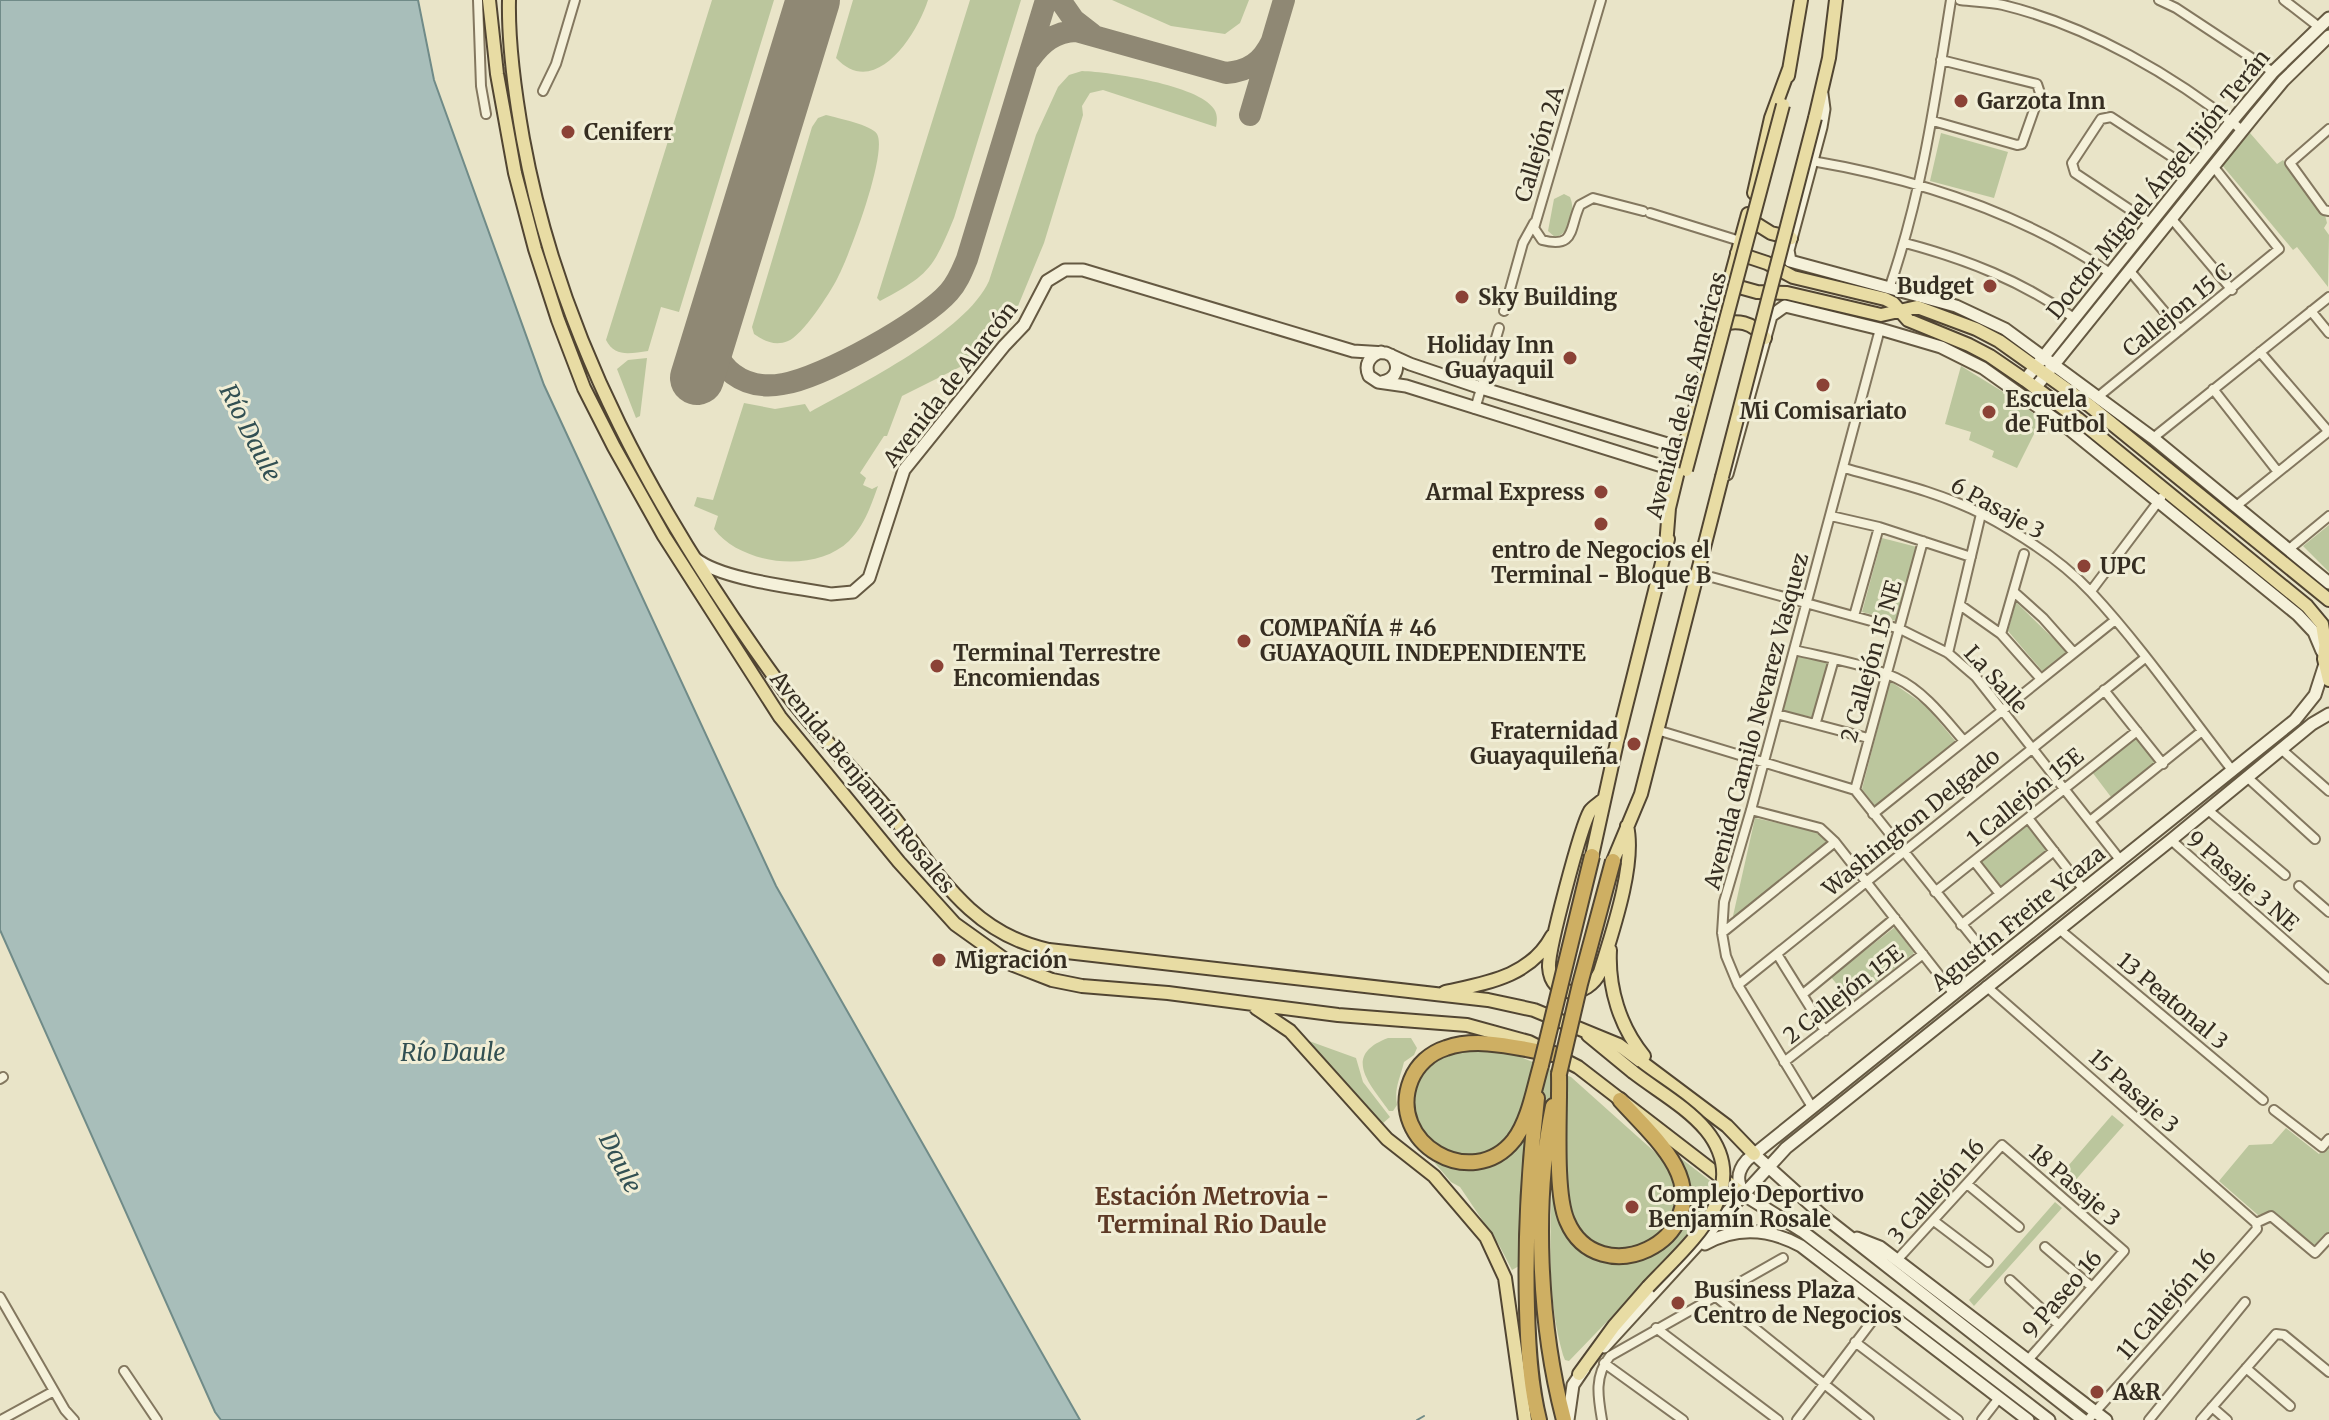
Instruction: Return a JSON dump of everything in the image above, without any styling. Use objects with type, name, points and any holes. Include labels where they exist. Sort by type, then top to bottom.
[{"type":"highway","points":[[1554,1054],[1471,1043],[1439,1050],[1417,1069],[1407,1096],[1409,1119],[1417,1138],[1439,1156],[1461,1163],[1480,1162],[1499,1154],[1515,1139],[1541,1065],[1592,856]]},
{"type":"highway","points":[[1539,1420],[1531,1373],[1526,1284],[1536,1196],[1577,995],[1613,861]]},
{"type":"highway","points":[[1541,1065],[1536,1196],[1546,1324],[1566,1420]]},
{"type":"highway","points":[[1559,1074],[1563,1209],[1583,1243],[1619,1256],[1643,1253],[1662,1242],[1676,1225],[1682,1196],[1675,1166],[1620,1100]]},
{"type":"main road","name":"Avenida Benjamín Rosales","points":[[489,0],[497,74],[515,173],[535,249],[584,388],[664,536],[780,717],[955,924],[991,951],[1030,972],[1067,983],[1338,1015],[1467,1025],[1529,1042],[1578,1067],[1744,1195]]},
{"type":"main road","name":"Avenida Benjamín Rosales","points":[[509,0],[517,104],[530,177],[547,246],[596,380],[628,444],[695,559],[780,685],[888,811],[952,894],[996,929],[1022,942],[1049,950],[1513,1004],[1545,1013],[1619,1045],[1662,1076]]},
{"type":"main road","name":"Avenida de las Américas","points":[[1592,856],[1682,470],[1783,105],[1801,0]]},
{"type":"main road","points":[[1613,861],[1641,794],[1822,94],[1836,0]]},
{"type":"main road","name":"Doctor Miguel Ángel Jijón Terán","points":[[2030,384],[2074,318],[2232,121],[2273,72],[2329,18]]},
{"type":"main road","name":"Doctor Miguel Ángel Jijón Terán","points":[[2044,365],[2129,270],[2283,81],[2329,36]]},
{"type":"main road","points":[[1382,382],[1391,379],[1396,371],[1396,362],[1385,354],[1371,357],[1367,366],[1369,376],[1382,382],[1406,386],[1682,470],[1684,449],[1775,104],[1789,69]]},
{"type":"main road","points":[[1822,94],[1824,109],[1788,257],[1796,264],[1890,286],[1956,306],[2005,329],[2090,406],[2329,600]]},
{"type":"main road","points":[[1747,218],[1771,233],[1791,238]]},
{"type":"main road","points":[[1738,247],[1793,277],[1885,299],[1893,303],[1908,320],[1990,356],[2030,384],[2078,419],[2311,627],[2319,641],[2326,669]]},
{"type":"main road","name":"Avenida de Alarcón","points":[[695,559],[725,573],[831,594],[845,594],[859,588],[872,571],[904,470],[1024,325],[1047,281],[1065,270],[1083,270],[1353,351],[1385,354],[1481,388],[1684,449]]},
{"type":"main road","points":[[1726,288],[1787,293],[1881,315],[1917,307],[1952,318],[2099,396],[2329,583]]},
{"type":"main road","points":[[1721,483],[1732,462],[1771,316],[1780,307],[1880,329],[1941,347],[1983,368],[2163,497],[2307,606],[2322,624],[2327,637],[2326,669]]},
{"type":"main road","points":[[1716,326],[1748,323],[1765,338]]},
{"type":"main road","points":[[1628,455],[1634,435]]},
{"type":"main road","name":"Agustín Freire Ycaza","points":[[1744,1195],[1739,1185],[1739,1174],[1741,1166],[1754,1154],[2303,713],[2326,669]]},
{"type":"main road","name":"Agustín Freire Ycaza","points":[[1566,1420],[1579,1374],[1767,1167],[1826,1114],[2312,724],[2329,714]]},
{"type":"main road","points":[[1604,799],[1590,811],[1557,926],[1549,965],[1551,978],[1561,989],[1575,992],[1591,987],[1597,980],[1612,934],[1627,868],[1630,839],[1627,826]]},
{"type":"main road","points":[[1435,994],[1516,972],[1539,954],[1557,926]]},
{"type":"main road","points":[[1612,934],[1611,973],[1619,1011],[1632,1040],[1662,1076],[1727,1126],[1767,1167],[1823,1216],[2089,1417],[2106,1420]]},
{"type":"main road","points":[[1245,1003],[1265,1012],[1290,1031],[1387,1139],[1434,1176],[1486,1237],[1497,1255],[1505,1278],[1525,1420]]},
{"type":"main road","points":[[1576,1026],[1707,1132],[1717,1148],[1722,1175],[1720,1199],[1711,1216],[1614,1326],[1579,1374]]},
{"type":"main road","points":[[1744,1195],[1802,1231],[2049,1420]]},
{"type":"main road","points":[[1823,1216],[1848,1233],[1880,1247],[2028,1360],[2089,1417]]},
{"type":"main road","points":[[1802,1231],[1830,1268]]},
{"type":"main road","points":[[1693,1252],[1733,1233],[1767,1232],[1801,1246],[2028,1420]]},
{"type":"main road","points":[[1531,1373],[1533,1420]]},
{"type":"street","points":[[478,0],[481,86],[486,114]]},
{"type":"street","points":[[543,91],[556,64],[575,0]]},
{"type":"street","name":"Callejón 2A","points":[[1601,0],[1534,223],[1538,237],[1560,243],[1568,238],[1577,210],[1583,202],[1593,198],[1646,212],[1738,247]]},
{"type":"street","points":[[1890,286],[1920,184],[1951,0]]},
{"type":"street","points":[[1960,0],[2002,5],[2093,38],[2167,78],[2242,130]]},
{"type":"street","points":[[2159,0],[2273,72]]},
{"type":"street","points":[[2284,0],[2319,27]]},
{"type":"street","points":[[1933,121],[2022,144],[2040,93],[2037,84],[1941,60]]},
{"type":"street","points":[[2150,223],[2075,173],[2072,163],[2101,119],[2111,117],[2192,170]]},
{"type":"street","points":[[2329,129],[2290,163],[2324,210],[2329,211]]},
{"type":"street","points":[[1812,161],[1920,184],[2013,219],[2110,273]]},
{"type":"street","name":"Callejon 15 C","points":[[2099,396],[2278,251],[2278,247],[2213,166]]},
{"type":"street","points":[[2171,218],[2232,290]]},
{"type":"street","points":[[1504,311],[1523,243],[1534,223]]},
{"type":"street","points":[[1905,243],[1993,271],[2035,292],[2074,318]]},
{"type":"street","points":[[2129,270],[2180,330]]},
{"type":"street","points":[[2153,438],[2329,297]]},
{"type":"street","points":[[2311,311],[2329,333]]},
{"type":"street","points":[[1475,409],[1499,328]]},
{"type":"street","name":"Avenida Camilo Nevarez Vasquez","points":[[1812,1107],[1738,985],[1726,956],[1722,933],[1724,902],[1880,329]]},
{"type":"street","points":[[2235,507],[2329,431],[2260,352]]},
{"type":"street","points":[[2213,389],[2278,472]]},
{"type":"street","name":"6 Pasaje 3","points":[[1844,468],[1933,493],[1981,514],[2026,540],[2091,591],[2232,770]]},
{"type":"street","points":[[2091,591],[2163,497]]},
{"type":"street","points":[[1948,653],[1981,514]]},
{"type":"street","points":[[1831,516],[1879,527],[1971,557]]},
{"type":"street","points":[[2288,550],[2329,516]]},
{"type":"street","points":[[1854,616],[1879,527]]},
{"type":"street","name":"2 Callejón 15 NE","points":[[1855,790],[1923,541]]},
{"type":"street","points":[[2001,634],[2024,554]]},
{"type":"street","name":"La Salle","points":[[1697,573],[1900,629],[1948,653],[1976,677],[2121,861]]},
{"type":"street","points":[[2014,592],[2043,618],[2074,653]]},
{"type":"street","points":[[1960,605],[2001,634],[2041,679]]},
{"type":"street","points":[[1873,814],[2114,621]]},
{"type":"street","points":[[1794,650],[1896,679],[1934,706],[1964,741]]},
{"type":"street","name":"Washington Delgado","points":[[1738,985],[2145,658]]},
{"type":"street","points":[[1816,722],[1834,659]]},
{"type":"street","points":[[2104,690],[2163,764]]},
{"type":"street","points":[[1777,714],[1868,738]]},
{"type":"street","points":[[1657,730],[1855,790],[1993,963]]},
{"type":"street","name":"1 Callejón 15E","points":[[1935,892],[2137,731]]},
{"type":"street","points":[[2090,821],[2202,731]]},
{"type":"street","points":[[2281,749],[2329,791]]},
{"type":"street","points":[[2247,777],[2315,839]]},
{"type":"street","points":[[1751,810],[1820,828],[1835,842],[1954,994]]},
{"type":"street","points":[[2208,810],[2285,875]]},
{"type":"street","points":[[2028,818],[2084,890]]},
{"type":"street","name":"9 Pasaje 3 NE","points":[[2171,840],[2329,979]]},
{"type":"street","points":[[1722,933],[1835,842]]},
{"type":"street","points":[[1961,925],[2054,851]]},
{"type":"street","points":[[1974,861],[2000,894]]},
{"type":"street","points":[[2299,886],[2329,912]]},
{"type":"street","points":[[1803,994],[1895,918]]},
{"type":"street","name":"13 Peatonal 3","points":[[2059,929],[2263,1100]]},
{"type":"street","points":[[1777,954],[1825,1031]]},
{"type":"street","name":"2 Callejón 15E","points":[[1784,1062],[1923,954]]},
{"type":"street","name":"15 Pasaje 3","points":[[1986,986],[2256,1223]]},
{"type":"street","points":[[2274,1110],[2322,1147],[2329,1139]]},
{"type":"street","name":"3 Callejón 16","points":[[1897,1260],[2002,1145]]},
{"type":"street","name":"18 Pasaje 3","points":[[2002,1145],[2124,1251]]},
{"type":"street","points":[[1967,1184],[2019,1227]]},
{"type":"street","points":[[2256,1223],[2271,1216],[2315,1253],[2329,1238]]},
{"type":"street","points":[[1934,1221],[1988,1262]]},
{"type":"street","name":"11 Callejón 16","points":[[2089,1417],[2257,1229],[2256,1223]]},
{"type":"street","points":[[2045,1247],[2092,1287]]},
{"type":"street","name":"9 Paseo 16","points":[[2028,1360],[2124,1251]]},
{"type":"street","points":[[1602,1420],[1597,1390],[1604,1363],[1610,1356],[1783,1258]]},
{"type":"street","points":[[2010,1280],[2059,1325]]},
{"type":"street","points":[[1715,1296],[1869,1420]]},
{"type":"street","points":[[0,1297],[65,1410],[74,1420]]},
{"type":"street","points":[[2149,1420],[2245,1302]]},
{"type":"street","points":[[1797,1420],[1882,1308]]},
{"type":"street","points":[[1656,1328],[1778,1420]]},
{"type":"street","points":[[2201,1420],[2276,1334],[2284,1335],[2329,1372]]},
{"type":"street","points":[[1855,1342],[1958,1420]]},
{"type":"street","points":[[1604,1363],[1683,1420]]},
{"type":"street","points":[[2246,1368],[2290,1406]]},
{"type":"street","points":[[124,1371],[157,1420]]},
{"type":"street","points":[[1,1420],[54,1391]]},
{"type":"street","points":[[1982,1420],[1999,1398]]},
{"type":"street","points":[[2212,1407],[2227,1420]]},
{"type":"green space","points":[[712,0],[774,0],[679,312],[661,307],[648,351],[619,352],[606,340]]},
{"type":"green space","points":[[853,0],[928,0],[904,45],[879,67],[865,72],[851,69],[836,58]]},
{"type":"green space","points":[[970,0],[1021,0],[954,218],[940,249],[919,277],[880,301],[877,298]]},
{"type":"green space","points":[[1112,0],[1249,0],[1240,23],[1225,34],[1171,26]]},
{"type":"green space","points":[[1082,71],[1132,77],[1191,93],[1214,109],[1216,127],[1103,90],[1090,93],[1082,106],[1083,115],[1044,243],[1018,306],[964,365],[902,396],[887,436],[884,436],[860,473],[866,478],[863,485],[872,489],[878,486],[859,529],[835,551],[798,561],[760,557],[726,541],[714,529],[718,516],[694,506],[697,497],[713,500],[744,403],[775,409],[805,404],[810,412],[883,372],[958,319],[977,300],[989,281],[1036,135],[1058,87],[1069,75]]},
{"type":"green space","points":[[826,115],[874,131],[879,145],[877,162],[866,205],[837,279],[808,323],[794,337],[784,342],[771,342],[754,334],[752,327],[812,127],[818,118]]},
{"type":"green space","points":[[1941,133],[2008,152],[1994,198],[1930,181]]},
{"type":"green space","points":[[2250,133],[2277,164],[2283,160],[2325,215],[2327,223],[2324,228],[2329,235],[2328,287],[2297,247],[2293,250],[2222,165]]},
{"type":"green space","points":[[1564,194],[1572,202],[1572,215],[1565,232],[1555,237],[1548,231],[1554,199]]},
{"type":"green space","points":[[647,358],[640,416],[636,418],[617,369],[628,360]]},
{"type":"green space","name":"Escuela de Futbol","points":[[1961,366],[2021,403],[2041,420],[2017,468],[1992,457],[1994,451],[1969,440],[1971,432],[1945,424]]},
{"type":"green space","points":[[2329,525],[2329,572],[2303,546]]},
{"type":"green space","points":[[1882,538],[1917,547],[1896,621],[1862,612]]},
{"type":"green space","points":[[2016,602],[2067,652],[2043,672],[2008,631]]},
{"type":"green space","points":[[1798,655],[1828,663],[1812,717],[1783,711]]},
{"type":"green space","points":[[1890,681],[1926,706],[1956,742],[1876,807],[1862,789]]},
{"type":"green space","points":[[2136,738],[2156,763],[2111,797],[2092,772]]},
{"type":"green space","points":[[1755,818],[1815,831],[1827,842],[1733,916]]},
{"type":"green space","points":[[2026,825],[2047,850],[2000,888],[1979,863]]},
{"type":"green space","points":[[1895,927],[1914,953],[1851,1002],[1831,977]]},
{"type":"green space","points":[[1388,1038],[1411,1038],[1417,1048],[1414,1055],[1404,1062],[1397,1088],[1397,1105],[1393,1111],[1389,1111],[1369,1082],[1363,1062],[1374,1045]]},
{"type":"green space","points":[[1309,1041],[1356,1058],[1363,1082],[1390,1117],[1382,1124]]},
{"type":"green space","name":"Complejo Deportivo Benjamín Rosale","points":[[1463,1051],[1510,1053],[1571,1077],[1657,1154],[1674,1153],[1718,1187],[1700,1225],[1569,1361],[1563,1355],[1557,1331],[1551,1283],[1553,1160],[1526,1156],[1519,1266],[1512,1270],[1460,1187],[1451,1182],[1434,1162],[1472,1169],[1484,1167],[1481,1157],[1455,1155],[1436,1146],[1422,1131],[1415,1113],[1415,1094],[1422,1076],[1438,1061]]},
{"type":"green space","points":[[2112,1115],[2124,1125],[2073,1183],[2062,1173]]},
{"type":"green space","points":[[2286,1128],[2319,1154],[2329,1143],[2329,1236],[2317,1249],[2272,1212],[2258,1215],[2219,1181],[2249,1145],[2272,1144]]},
{"type":"green space","points":[[2055,1202],[2062,1208],[1974,1306],[1969,1300]]},
{"type":"water","name":"Río Daule","points":[[0,0],[418,0],[434,80],[544,385],[776,886],[1080,1420],[221,1420],[0,930]]},
{"type":"waterway","points":[[1417,1420],[1424,1416]]},
{"type":"taxiway","points":[[712,329],[718,355],[733,374],[756,384],[783,384],[822,371],[871,347],[918,318],[949,292],[967,259],[1046,0]]},
{"type":"taxiway","points":[[1060,0],[1074,20],[1092,34]]},
{"type":"taxiway","points":[[1250,115],[1284,0]]},
{"type":"taxiway","points":[[1030,59],[1050,39],[1076,31],[1226,73],[1254,64],[1272,41]]},
{"type":"runway","points":[[697,378],[813,0]]},
{"type":"place","name":"Garzota Inn","points":[[1961,101]]},
{"type":"place","name":"Ceniferr","points":[[568,132]]},
{"type":"place","name":"Budget","points":[[1990,286]]},
{"type":"place","name":"Sky Building","points":[[1462,297]]},
{"type":"place","name":"Holiday Inn Guayaquil","points":[[1570,358]]},
{"type":"place","name":"Mi Comisariato","points":[[1823,385]]},
{"type":"place","name":"Escuela de Futbol","points":[[1989,412]]},
{"type":"place","name":"Armal Express","points":[[1601,492]]},
{"type":"place","name":"entro de Negocios el Terminal - Bloque B","points":[[1601,524]]},
{"type":"place","name":"UPC","points":[[2084,566]]},
{"type":"place","name":"COMPAÑÍA # 46 GUAYAQUIL INDEPENDIENTE","points":[[1244,641]]},
{"type":"place","name":"Terminal Terrestre Encomiendas","points":[[937,666]]},
{"type":"place","name":"Fraternidad Guayaquileña","points":[[1634,744]]},
{"type":"place","name":"Migración","points":[[939,960]]},
{"type":"place","name":"Complejo Deportivo Benjamín Rosale","points":[[1632,1207]]},
{"type":"place","name":"Business Plaza Centro de Negocios","points":[[1678,1303]]},
{"type":"place","name":"A&R","points":[[2097,1392]]},
{"type":"district","name":"Estación Metrovia - Terminal Rio Daule","points":[[1212,1211]]},
{"type":"water label","name":"Daule","points":[[620,1163]]}]
